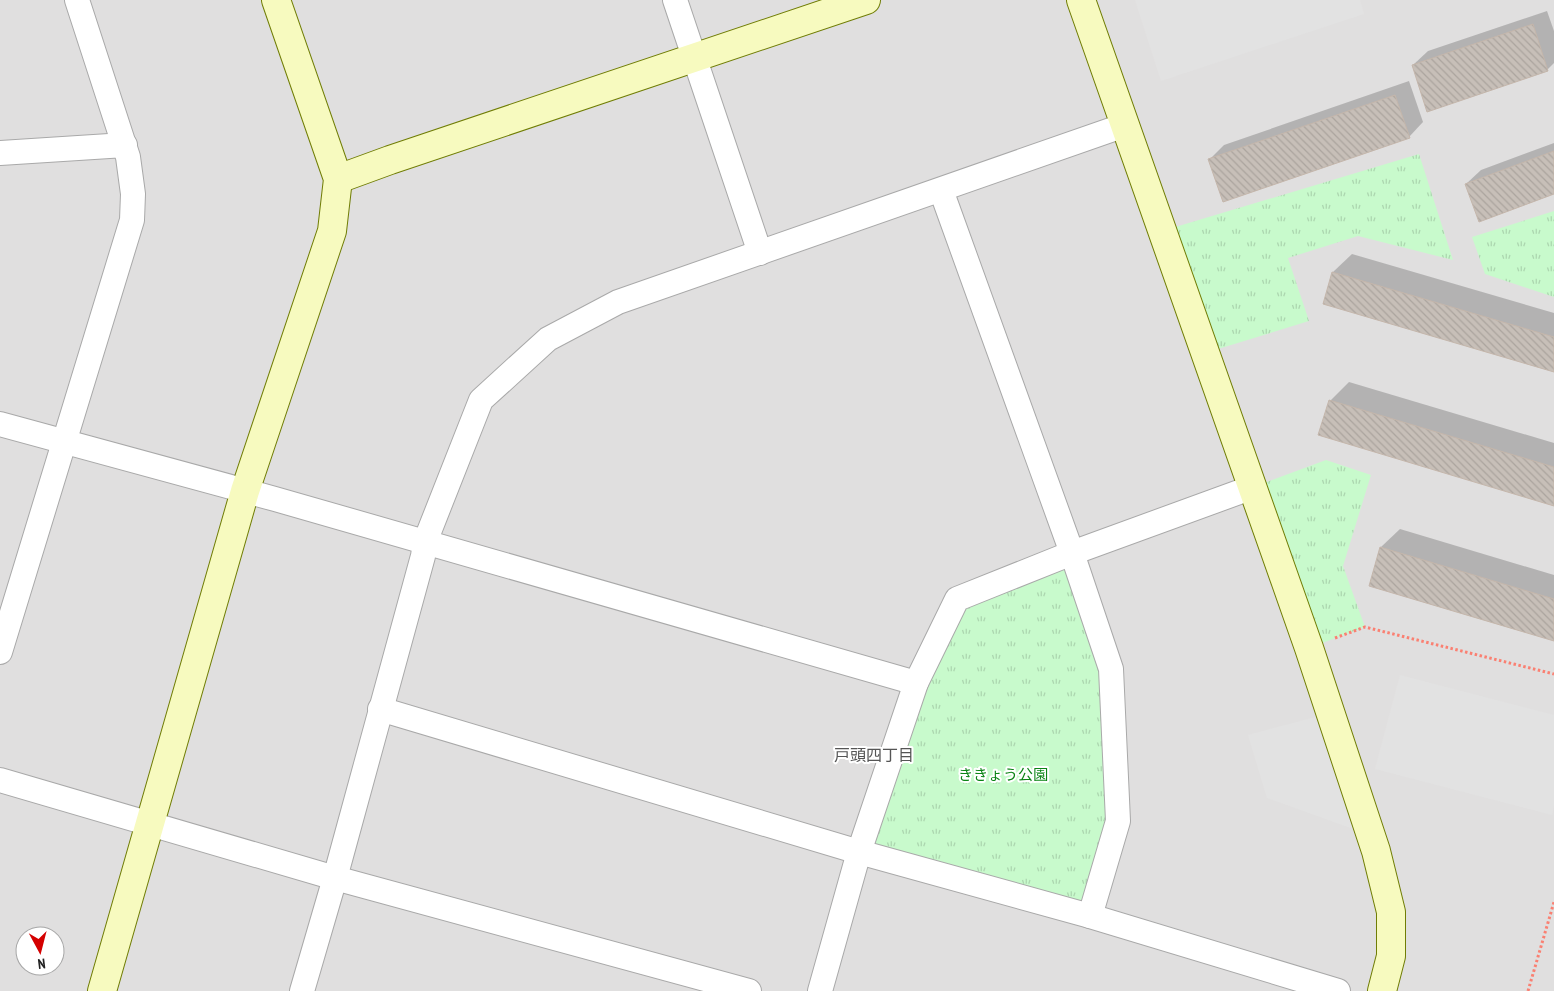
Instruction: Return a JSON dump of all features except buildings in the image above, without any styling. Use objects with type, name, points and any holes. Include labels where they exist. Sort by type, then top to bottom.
[{"type":"street","points":[[0,652],[8,598],[64,443],[132,220],[133,194],[128,157],[77,0]]},
{"type":"street","points":[[102,991],[245,490],[332,231],[338,179],[276,0]]},
{"type":"street","points":[[675,0],[760,253]]},
{"type":"street","points":[[338,179],[866,0]]},
{"type":"street","points":[[1081,0],[1309,648],[1376,851],[1391,912],[1391,956],[1382,991]]},
{"type":"street","points":[[302,991],[335,878],[423,556],[425,542],[480,400],[548,338],[618,302],[1125,125]]},
{"type":"street","points":[[0,153],[124,145]]},
{"type":"street","points":[[941,190],[1072,553],[1111,669],[1118,821],[1090,916]]},
{"type":"street","points":[[0,424],[64,443],[245,490],[916,683]]},
{"type":"street","points":[[820,991],[859,852],[916,683],[957,599],[1072,553],[1253,487]]},
{"type":"street","points":[[380,709],[859,852],[1090,916],[1338,991]]},
{"type":"street","points":[[0,780],[335,878],[749,991]]},
{"type":"path","points":[[1309,648],[1365,627],[1554,674]]},
{"type":"path","points":[[1528,991],[1554,902]]},
{"type":"shaded area","points":[[0,0],[1554,0],[1554,991],[0,991]]},
{"type":"shaded area","points":[[1135,0],[1360,0],[1364,14],[1161,81]]},
{"type":"shaded area","points":[[1400,675],[1554,715],[1554,806],[1552,815],[1375,769]]},
{"type":"shaded area","points":[[1319,716],[1356,830],[1267,798],[1248,735]]},
{"type":"green space","points":[[1419,154],[1453,260],[1358,236],[1288,258],[1309,321],[1205,353],[1162,231]]},
{"type":"green space","points":[[1554,211],[1554,297],[1485,274],[1472,237]]},
{"type":"green space","points":[[1326,460],[1371,475],[1343,566],[1365,627],[1309,648],[1253,487]]},
{"type":"green space","name":"ききょう公園","points":[[1072,553],[1111,669],[1118,821],[1090,916],[859,852],[957,599]]},
{"type":"district","name":"戸頭四丁目","points":[[874,755]]}]
